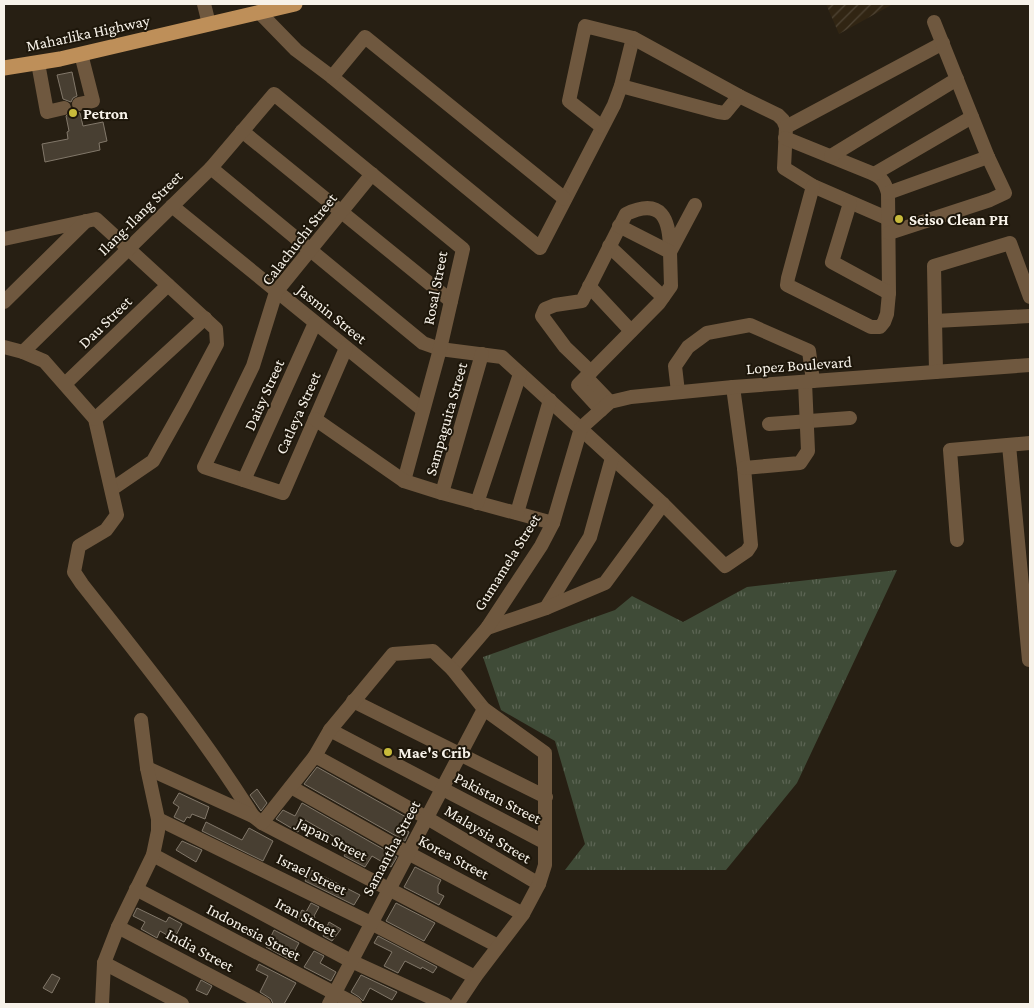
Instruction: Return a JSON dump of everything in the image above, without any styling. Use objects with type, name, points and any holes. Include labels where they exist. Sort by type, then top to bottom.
[{"type":"main road","name":"Maharlika Highway","points":[[4,68],[81,54],[295,4]]},
{"type":"street","points":[[204,4],[209,24]]},
{"type":"street","points":[[259,12],[296,50],[332,77],[540,248],[614,105],[621,86],[633,38]]},
{"type":"street","points":[[602,127],[569,101],[585,26],[633,38],[739,96],[778,115],[783,120],[786,133],[784,168],[889,226],[990,200],[1005,193],[988,157],[934,22]]},
{"type":"street","points":[[332,77],[365,36],[565,199]]},
{"type":"street","points":[[786,133],[943,43]]},
{"type":"street","points":[[79,104],[93,101],[81,54]]},
{"type":"street","points":[[38,63],[46,112],[64,108]]},
{"type":"street","points":[[830,156],[957,80]]},
{"type":"street","points":[[621,86],[718,112],[725,112],[739,96]]},
{"type":"street","name":"Ilang-Ilang Street","points":[[23,352],[211,168],[274,94]]},
{"type":"street","name":"Rosal Street","points":[[274,94],[463,249],[440,349],[404,481]]},
{"type":"street","points":[[874,174],[972,117]]},
{"type":"street","points":[[242,131],[451,301]]},
{"type":"street","points":[[786,133],[830,156],[882,178],[888,193],[889,293],[887,314],[880,327],[871,327],[788,285],[788,278],[814,186]]},
{"type":"street","points":[[888,193],[988,157]]},
{"type":"street","points":[[211,168],[422,342],[440,349],[502,357],[663,504],[725,566],[748,551],[750,545],[744,468],[733,387]]},
{"type":"street","name":"Calachuchi Street","points":[[244,480],[204,467],[253,366],[276,292],[372,174]]},
{"type":"street","points":[[850,203],[832,262],[889,293]]},
{"type":"street","points":[[670,252],[695,205]]},
{"type":"street","name":"Jasmin Street","points":[[172,206],[423,410]]},
{"type":"street","points":[[588,374],[659,303],[671,286],[670,233],[667,221],[651,208],[638,208],[626,214],[582,301],[555,305],[545,309],[542,316],[588,374],[606,406]]},
{"type":"street","points":[[4,302],[86,220]]},
{"type":"street","points":[[4,238],[86,220],[96,220],[216,329],[217,344],[153,461],[112,489]]},
{"type":"street","points":[[619,226],[670,252]]},
{"type":"street","points":[[936,372],[934,266],[1010,243],[1030,297]]},
{"type":"street","points":[[609,246],[662,297]]},
{"type":"street","name":"Dau Street","points":[[66,384],[168,285]]},
{"type":"street","points":[[589,286],[632,331]]},
{"type":"street","points":[[935,321],[1030,316]]},
{"type":"street","points":[[95,419],[205,318]]},
{"type":"street","name":"Daisy Street","points":[[244,480],[316,323]]},
{"type":"street","points":[[678,392],[675,366],[688,347],[707,333],[750,325],[810,351],[807,420],[808,451],[800,463],[744,468]]},
{"type":"street","points":[[4,347],[23,352],[44,361],[95,419],[118,515],[106,530],[79,546],[74,572],[154,674],[258,819],[291,787],[315,756],[330,730],[393,654],[433,651],[452,668],[484,709],[545,753],[545,865],[538,884],[522,914],[475,977],[458,1004]]},
{"type":"street","name":"Catleya Street","points":[[244,480],[282,493],[346,348]]},
{"type":"street","name":"Sampaguita Street","points":[[442,494],[482,354]]},
{"type":"street","name":"Lopez Boulevard","points":[[581,428],[606,406],[631,397],[733,387],[1030,365]]},
{"type":"street","points":[[477,503],[520,374]]},
{"type":"street","points":[[517,514],[550,400]]},
{"type":"street","points":[[769,424],[850,418]]},
{"type":"street","points":[[315,419],[404,481],[442,494],[553,523]]},
{"type":"street","name":"Gumamela Street","points":[[452,668],[487,628],[541,546],[553,523],[581,428]]},
{"type":"street","points":[[957,540],[950,450],[1030,443]]},
{"type":"street","points":[[1009,445],[1030,660]]},
{"type":"street","points":[[546,608],[590,536],[612,458]]},
{"type":"street","points":[[487,628],[546,608],[592,590],[605,582],[663,504]]},
{"type":"street","points":[[353,701],[546,797]]},
{"type":"street","name":"Samantha Street","points":[[331,999],[484,709]]},
{"type":"street","points":[[102,1004],[104,963],[118,927],[153,855],[158,831],[158,819],[147,768],[141,720]]},
{"type":"street","name":"Pakistan Street","points":[[330,730],[544,842]]},
{"type":"street","name":"Malaysia Street","points":[[315,756],[538,884]]},
{"type":"street","name":"Japan Street","points":[[147,768],[258,819],[498,946]]},
{"type":"street","name":"Korea Street","points":[[291,787],[522,914]]},
{"type":"street","name":"Israel Street","points":[[158,819],[371,923],[475,977]]},
{"type":"street","name":"Iran Street","points":[[153,855],[351,961],[445,1004]]},
{"type":"street","name":"Indonesia Street","points":[[136,889],[331,999],[355,1004]]},
{"type":"street","name":"India Street","points":[[118,927],[264,1004]]},
{"type":"street","points":[[104,963],[182,1004]]},
{"type":"shaded area","points":[[826,4],[893,4],[839,34]]},
{"type":"green space","points":[[897,570],[797,783],[726,870],[565,870],[585,844],[555,741],[501,710],[483,657],[615,610],[632,596],[683,622],[747,587]]},
{"type":"building","points":[[72,72],[77,96],[71,102],[63,99],[57,75]]},
{"type":"building","points":[[72,110],[80,113],[83,126],[103,122],[107,141],[99,143],[100,150],[45,162],[42,144],[68,139],[67,132],[69,131],[66,116]]},
{"type":"building","points":[[317,767],[406,817],[400,827],[409,832],[405,841],[304,784]]},
{"type":"building","points":[[257,789],[267,803],[261,811],[250,795]]},
{"type":"building","points":[[179,793],[209,807],[205,819],[192,814],[184,822],[174,817],[179,807],[173,803]]},
{"type":"building","points":[[302,803],[397,857],[391,867],[372,856],[365,867],[344,856],[350,846],[305,820],[298,832],[276,819],[283,810],[295,816]]},
{"type":"building","points":[[206,822],[242,840],[249,828],[273,841],[263,861],[202,831]]},
{"type":"building","points":[[182,841],[202,850],[196,862],[176,850]]},
{"type":"building","points":[[415,867],[441,880],[438,886],[438,893],[444,896],[439,905],[404,887]]},
{"type":"building","points":[[311,870],[360,895],[354,905],[305,881]]},
{"type":"building","points":[[311,903],[319,907],[310,926],[297,919],[302,910],[306,912]]},
{"type":"building","points":[[396,903],[435,923],[424,941],[386,921]]},
{"type":"building","points":[[137,908],[166,922],[169,917],[182,924],[174,939],[160,931],[157,938],[141,929],[145,922],[133,916]]},
{"type":"building","points":[[329,922],[341,929],[332,941],[323,936]]},
{"type":"building","points":[[274,930],[299,943],[290,960],[266,947]]},
{"type":"building","points":[[378,936],[437,967],[433,973],[405,961],[398,973],[384,966],[392,952],[374,943]]},
{"type":"building","points":[[314,951],[324,956],[320,963],[336,972],[331,981],[304,967]]},
{"type":"building","points":[[259,964],[296,983],[284,1004],[273,1004],[271,999],[260,992],[268,976],[256,970]]},
{"type":"building","points":[[52,974],[60,978],[52,993],[43,988]]},
{"type":"building","points":[[361,975],[397,992],[392,1000],[370,988],[363,1001],[351,992]]},
{"type":"building","points":[[201,980],[212,986],[207,995],[196,990]]},
{"type":"place","name":"Petron","points":[[73,113]]},
{"type":"place","name":"Seiso Clean PH","points":[[899,219]]},
{"type":"place","name":"Mae's Crib","points":[[388,752]]}]
